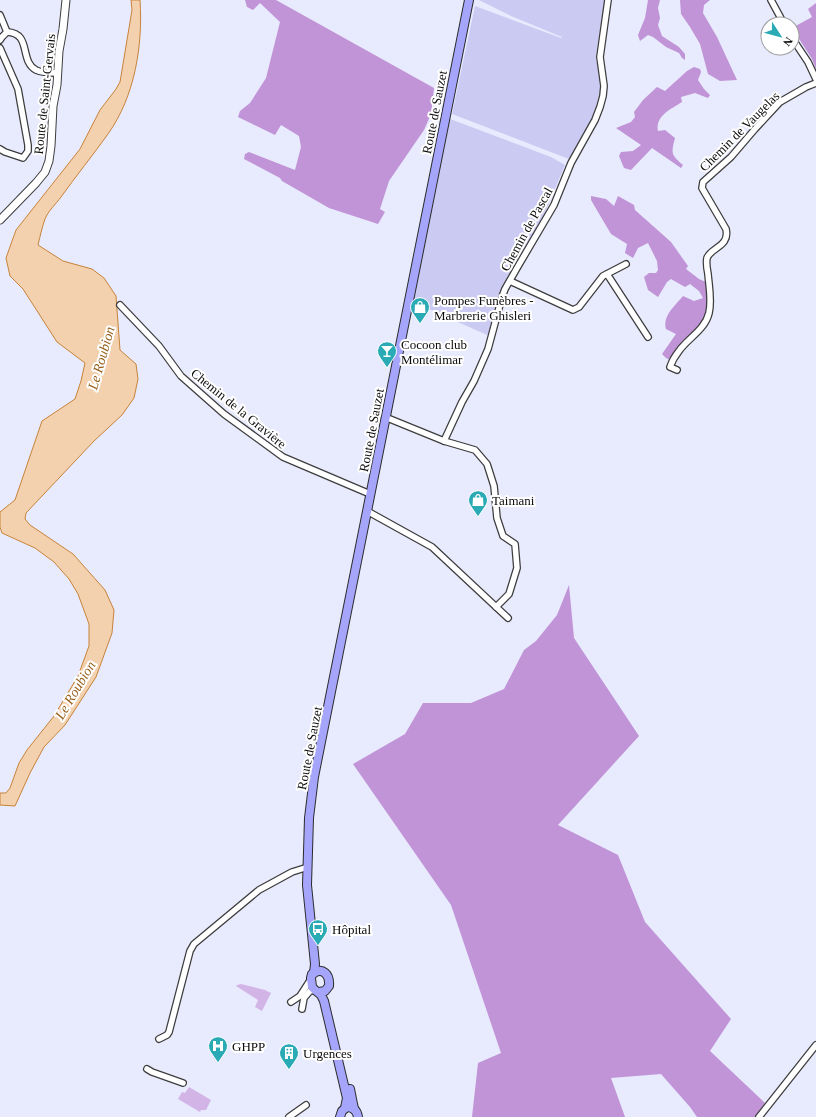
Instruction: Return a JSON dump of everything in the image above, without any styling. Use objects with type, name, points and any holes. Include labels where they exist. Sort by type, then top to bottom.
[{"type":"main road","name":"Route de Sauzet","points":[[316,974],[307,885],[309,818],[314,777],[469,0]]},
{"type":"main road","points":[[340,1117],[342,1110],[345,1108],[347,1098],[323,997],[312,987],[316,974],[326,974],[329,978],[329,986],[327,989],[356,1113]]},
{"type":"main road","points":[[317,992],[325,992],[327,989]]},
{"type":"main road","points":[[345,1108],[350,1107],[356,1113]]},
{"type":"street","name":"Route de Saint-Gervais","points":[[0,219],[36,184],[45,172],[49,161],[53,106],[57,84],[59,51],[66,0]]},
{"type":"street","name":"Chemin de Pascal","points":[[444,441],[488,349],[502,298],[517,268],[554,205],[571,163],[595,120],[600,107],[604,96],[604,86],[600,56],[608,0]]},
{"type":"street","points":[[770,0],[779,16]]},
{"type":"street","points":[[0,15],[7,32]]},
{"type":"street","points":[[7,32],[13,33],[20,37],[30,65],[33,68],[40,71],[58,73]]},
{"type":"street","points":[[0,40],[7,32]]},
{"type":"street","points":[[0,48],[18,89],[28,152],[23,158],[0,149]]},
{"type":"street","points":[[800,50],[808,62],[816,79]]},
{"type":"street","name":"Chemin de Vaugelas","points":[[677,370],[670,367],[673,360],[679,350],[706,323],[710,313],[706,264],[707,257],[724,242],[727,234],[726,229],[702,188],[703,182],[731,157],[780,102],[816,83]]},
{"type":"street","points":[[510,281],[573,310],[579,307],[603,276],[626,264]]},
{"type":"street","points":[[607,274],[648,337]]},
{"type":"street","name":"Chemin de la Gravière","points":[[120,305],[159,346],[181,376],[224,414],[283,457],[370,494]]},
{"type":"street","points":[[386,417],[444,441],[475,450],[487,464],[494,486],[497,518],[502,536],[515,544],[517,568],[509,594],[496,607]]},
{"type":"street","points":[[367,511],[432,547],[508,618]]},
{"type":"street","points":[[159,1039],[167,1035],[169,1032],[190,951],[194,944],[259,890],[292,872],[308,867]]},
{"type":"street","points":[[291,1002],[300,996],[316,974]]},
{"type":"street","points":[[302,1009],[304,998],[310,991],[317,992]]},
{"type":"street","points":[[759,1117],[816,1045]]},
{"type":"street","points":[[147,1069],[183,1083]]},
{"type":"street","points":[[290,1117],[306,1105]]},
{"type":"shaded area","points":[[245,0],[276,0],[434,88],[431,114],[424,130],[389,181],[380,209],[385,212],[378,224],[329,208],[282,181],[280,178],[244,159],[245,154],[249,152],[295,170],[301,147],[299,136],[281,125],[275,135],[238,117],[240,111],[250,103],[266,78],[280,22],[260,3],[253,10],[247,7]]},
{"type":"shaded area","points":[[479,0],[605,0],[596,60],[601,76],[600,95],[593,117],[569,159],[452,114],[475,6],[561,38],[562,37],[511,16]]},
{"type":"shaded area","points":[[648,0],[660,0],[658,8],[660,18],[658,25],[662,36],[679,47],[685,54],[685,60],[679,53],[666,47],[653,37],[648,35],[640,41],[638,35],[645,18]]},
{"type":"shaded area","points":[[680,0],[710,0],[704,5],[703,13],[717,37],[737,80],[720,81],[708,74],[700,44],[681,14]]},
{"type":"shaded area","points":[[816,3],[816,69],[812,59],[800,40],[800,24],[812,17],[808,9]]},
{"type":"shaded area","points":[[694,67],[700,69],[701,72],[698,80],[710,95],[708,98],[695,93],[681,97],[682,102],[661,117],[658,126],[658,131],[665,130],[675,138],[673,153],[676,159],[683,165],[681,168],[652,148],[631,170],[624,168],[619,156],[621,152],[633,151],[641,145],[616,128],[631,122],[635,117],[634,112],[643,100],[657,87],[665,91],[687,71]]},
{"type":"shaded area","points":[[450,119],[551,157],[565,165],[544,215],[503,286],[496,302],[490,331],[487,335],[413,302]]},
{"type":"shaded area","points":[[591,196],[606,199],[614,206],[618,196],[634,205],[635,210],[671,242],[688,266],[686,269],[699,279],[706,282],[708,308],[703,323],[670,360],[662,354],[676,334],[666,329],[665,324],[668,315],[683,296],[694,301],[703,298],[699,291],[690,284],[685,287],[671,279],[667,282],[658,297],[648,290],[644,277],[649,273],[656,273],[658,270],[657,261],[648,243],[638,248],[633,258],[625,253],[627,244],[611,234],[591,200]]},
{"type":"shaded area","points":[[569,585],[574,638],[639,736],[558,825],[618,855],[645,922],[731,1019],[710,1051],[765,1103],[755,1117],[697,1117],[661,1074],[611,1078],[625,1117],[472,1117],[478,1063],[501,1053],[451,905],[353,764],[405,734],[423,703],[471,703],[504,689],[524,650],[536,641],[557,615]]},
{"type":"shaded area","points":[[241,984],[271,993],[262,1011],[255,1007],[258,1000],[236,986]]},
{"type":"shaded area","points":[[189,1087],[211,1100],[206,1110],[201,1110],[200,1112],[178,1099],[182,1092],[185,1093]]},
{"type":"water","name":"Le Roubion","points":[[131,0],[140,0],[140,35],[135,70],[125,103],[108,134],[46,216],[38,245],[63,261],[92,269],[104,278],[116,296],[120,350],[136,364],[138,379],[134,398],[122,415],[94,441],[26,513],[25,519],[30,525],[73,554],[105,590],[114,610],[112,633],[96,677],[65,725],[44,747],[15,806],[0,805],[0,793],[6,793],[10,788],[19,763],[27,750],[54,716],[78,676],[89,646],[89,624],[78,594],[69,579],[54,562],[35,548],[2,533],[0,527],[0,512],[15,500],[42,421],[75,399],[85,363],[57,342],[23,289],[10,276],[6,258],[16,230],[80,149],[100,110],[120,82],[132,10]]},
{"type":"place","name":"Pompes Funèbres - Marbrerie Ghisleri","points":[[420,324]]},
{"type":"place","name":"Cocoon club Montélimar","points":[[387,368]]},
{"type":"place","name":"Taimani","points":[[478,517]]},
{"type":"place","name":"Hôpital","points":[[318,946]]},
{"type":"place","name":"GHPP","points":[[218,1063]]},
{"type":"place","name":"Urgences","points":[[289,1070]]}]
